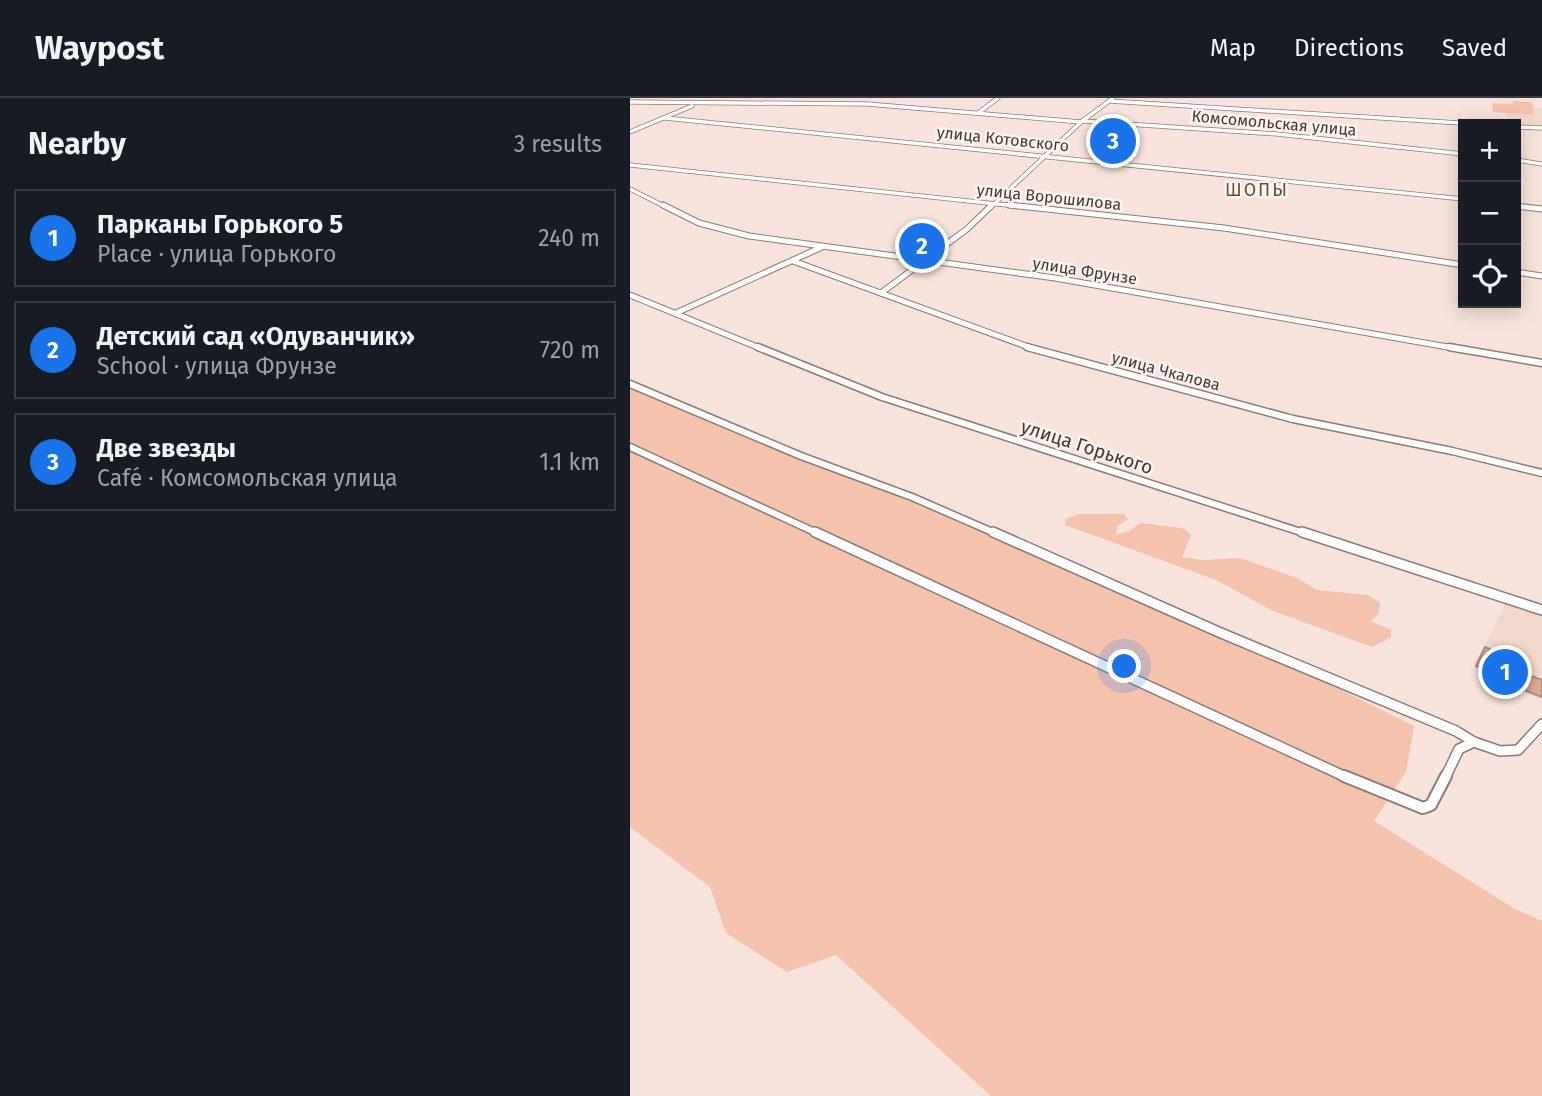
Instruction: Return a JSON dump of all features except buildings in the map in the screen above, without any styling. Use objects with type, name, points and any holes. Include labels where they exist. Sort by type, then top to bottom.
[{"type":"street","points":[[978,113],[998,98]]},
{"type":"street","points":[[881,293],[967,229],[1082,122],[1113,99],[1458,123]]},
{"type":"street","name":"Комсомольская улица","points":[[630,102],[856,104],[1277,134],[1458,153]]},
{"type":"street","points":[[630,108],[644,102]]},
{"type":"street","points":[[630,132],[695,104]]},
{"type":"street","name":"улица Котовского","points":[[665,118],[1458,198]]},
{"type":"street","points":[[1521,127],[1542,128]]},
{"type":"street","points":[[1521,161],[1542,164]]},
{"type":"street","name":"улица Ворошилова","points":[[630,165],[1223,228],[1458,264]]},
{"type":"street","points":[[630,173],[645,167]]},
{"type":"street","name":"улица Фрунзе","points":[[630,189],[673,212],[712,227],[822,247],[926,259],[1187,300],[1542,363]]},
{"type":"street","points":[[1521,207],[1542,209]]},
{"type":"street","points":[[676,313],[822,247]]},
{"type":"street","name":"улица Чкалова","points":[[793,261],[1007,341],[1141,379],[1293,419],[1452,451],[1542,473]]},
{"type":"street","points":[[1521,273],[1542,276]]},
{"type":"street","name":"улица Горького","points":[[630,295],[882,397],[1542,610]]},
{"type":"street","points":[[630,384],[802,456],[912,497],[1022,547],[1456,731],[1474,742],[1500,751],[1518,750],[1542,724]]},
{"type":"street","points":[[630,447],[1332,771],[1423,808],[1432,805],[1459,749],[1474,742]]},
{"type":"shaded area","points":[[1513,101],[1532,102],[1534,115],[1493,112],[1492,103],[1513,104]]},
{"type":"shaded area","points":[[1505,105],[1542,108],[1542,127],[1521,125],[1521,119],[1507,119]]},
{"type":"shaded area","points":[[917,236],[947,240],[928,256],[897,252]]},
{"type":"shaded area","points":[[630,389],[918,503],[1325,682],[1414,726],[1406,772],[1374,821],[1515,909],[1542,921],[1542,1096],[991,1096],[836,955],[787,972],[726,933],[710,887],[630,827]]},
{"type":"shaded area","points":[[1079,514],[1124,514],[1128,519],[1117,526],[1116,535],[1130,531],[1140,523],[1183,528],[1191,535],[1182,557],[1202,560],[1240,558],[1297,578],[1317,590],[1368,595],[1380,603],[1379,614],[1370,621],[1391,630],[1391,637],[1372,647],[1273,611],[1216,580],[1065,525],[1066,519]]},
{"type":"shaded area","points":[[1506,601],[1542,612],[1542,700],[1473,671]]},
{"type":"place","name":"Две звезды","points":[[1113,141]]},
{"type":"place","name":"Детский сад «Одуванчик»","points":[[922,246]]},
{"type":"place","name":"Парканы Горького 5","points":[[1505,672]]},
{"type":"district","name":"ШОПЫ","points":[[1257,190]]}]
